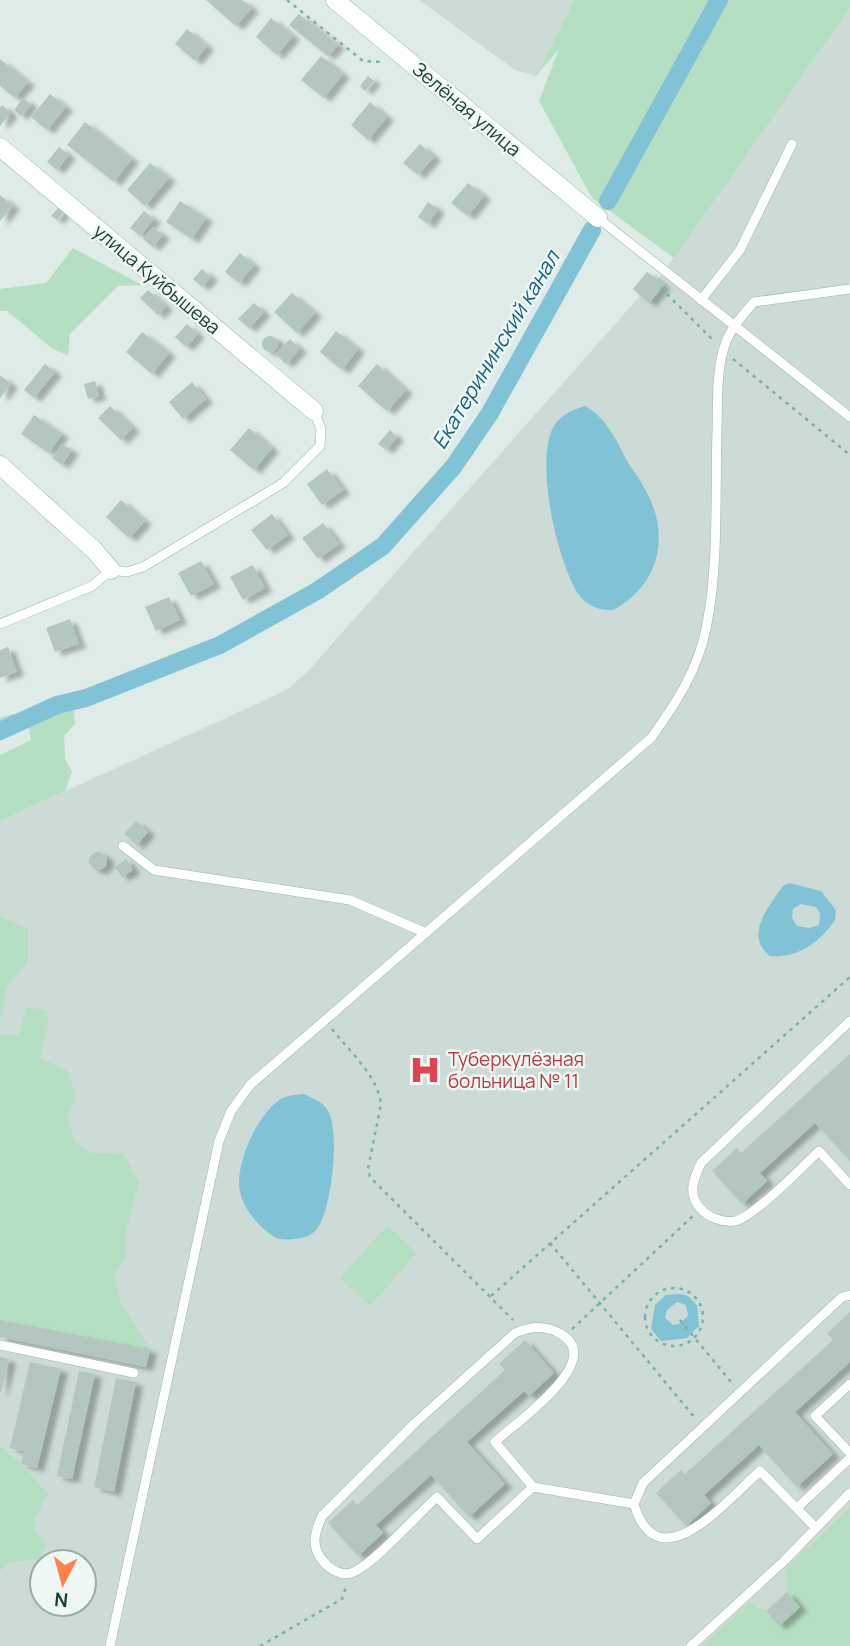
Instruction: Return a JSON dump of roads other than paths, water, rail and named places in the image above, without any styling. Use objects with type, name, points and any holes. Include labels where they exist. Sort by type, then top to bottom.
[{"type":"street","name":"Зелёная улица","points":[[335,0],[598,218]]},
{"type":"street","name":"улица Куйбышева","points":[[0,146],[314,411]]},
{"type":"street","points":[[0,465],[94,550],[111,570]]},
{"type":"lane","points":[[701,300],[740,250],[792,144]]},
{"type":"lane","points":[[598,218],[850,417]]},
{"type":"lane","points":[[110,1646],[219,1141],[231,1111],[250,1085],[651,738],[691,676],[707,624],[713,575],[718,386],[723,350],[733,326],[754,302],[850,289]]},
{"type":"lane","points":[[0,624],[92,586],[111,570],[127,572],[143,567],[283,483],[320,446],[321,429],[314,411]]},
{"type":"lane","points":[[123,846],[154,870],[349,900],[426,933]]},
{"type":"lane","points":[[850,1021],[701,1163],[692,1183],[693,1196],[701,1210],[716,1220],[735,1221],[751,1212],[820,1151],[850,1185]]},
{"type":"lane","points":[[816,1528],[760,1471],[690,1532],[673,1539],[654,1536],[638,1520],[634,1504],[643,1483],[842,1297],[850,1294]]},
{"type":"lane","points":[[533,1487],[477,1539],[437,1497],[365,1565],[349,1574],[334,1571],[323,1562],[315,1549],[314,1535],[322,1516],[416,1422],[515,1333],[529,1327],[550,1328],[565,1336],[573,1346],[575,1363],[566,1378],[495,1442],[533,1487],[634,1504]]},
{"type":"lane","points":[[0,1345],[134,1373]]},
{"type":"lane","points":[[797,1508],[850,1456],[815,1416],[850,1384]]},
{"type":"lane","points":[[691,1646],[850,1493]]},
{"type":"water","points":[[585,406],[599,416],[615,438],[645,489],[658,524],[659,541],[651,573],[629,600],[613,610],[592,606],[577,592],[562,557],[550,509],[546,461],[548,441],[560,418]]},
{"type":"water","points":[[789,883],[821,891],[836,910],[835,920],[815,942],[798,952],[770,956],[762,948],[759,930],[766,911],[783,886]],"holes":[[[801,904],[816,907],[820,913],[819,925],[809,928],[797,926],[792,918],[793,909]]]},
{"type":"water","points":[[304,1094],[325,1106],[331,1119],[334,1151],[330,1190],[321,1222],[315,1231],[303,1238],[278,1239],[258,1223],[243,1200],[239,1183],[242,1161],[256,1127],[270,1108],[281,1099]]},
{"type":"water","points":[[666,1295],[688,1296],[697,1305],[699,1326],[687,1338],[661,1341],[651,1329],[655,1305]],"holes":[[[677,1302],[686,1305],[688,1316],[679,1324],[673,1325],[665,1318],[667,1310]]]},
{"type":"waterway","name":"Екатерининский канал","points":[[608,201],[719,0]]},
{"type":"waterway","name":"Екатерининский канал","points":[[0,731],[57,705],[86,698],[220,645],[317,591],[383,546],[454,466],[490,413],[592,230]]},
{"type":"place","name":"Туберкулёзная больница № 11","points":[[425,1070]]}]
